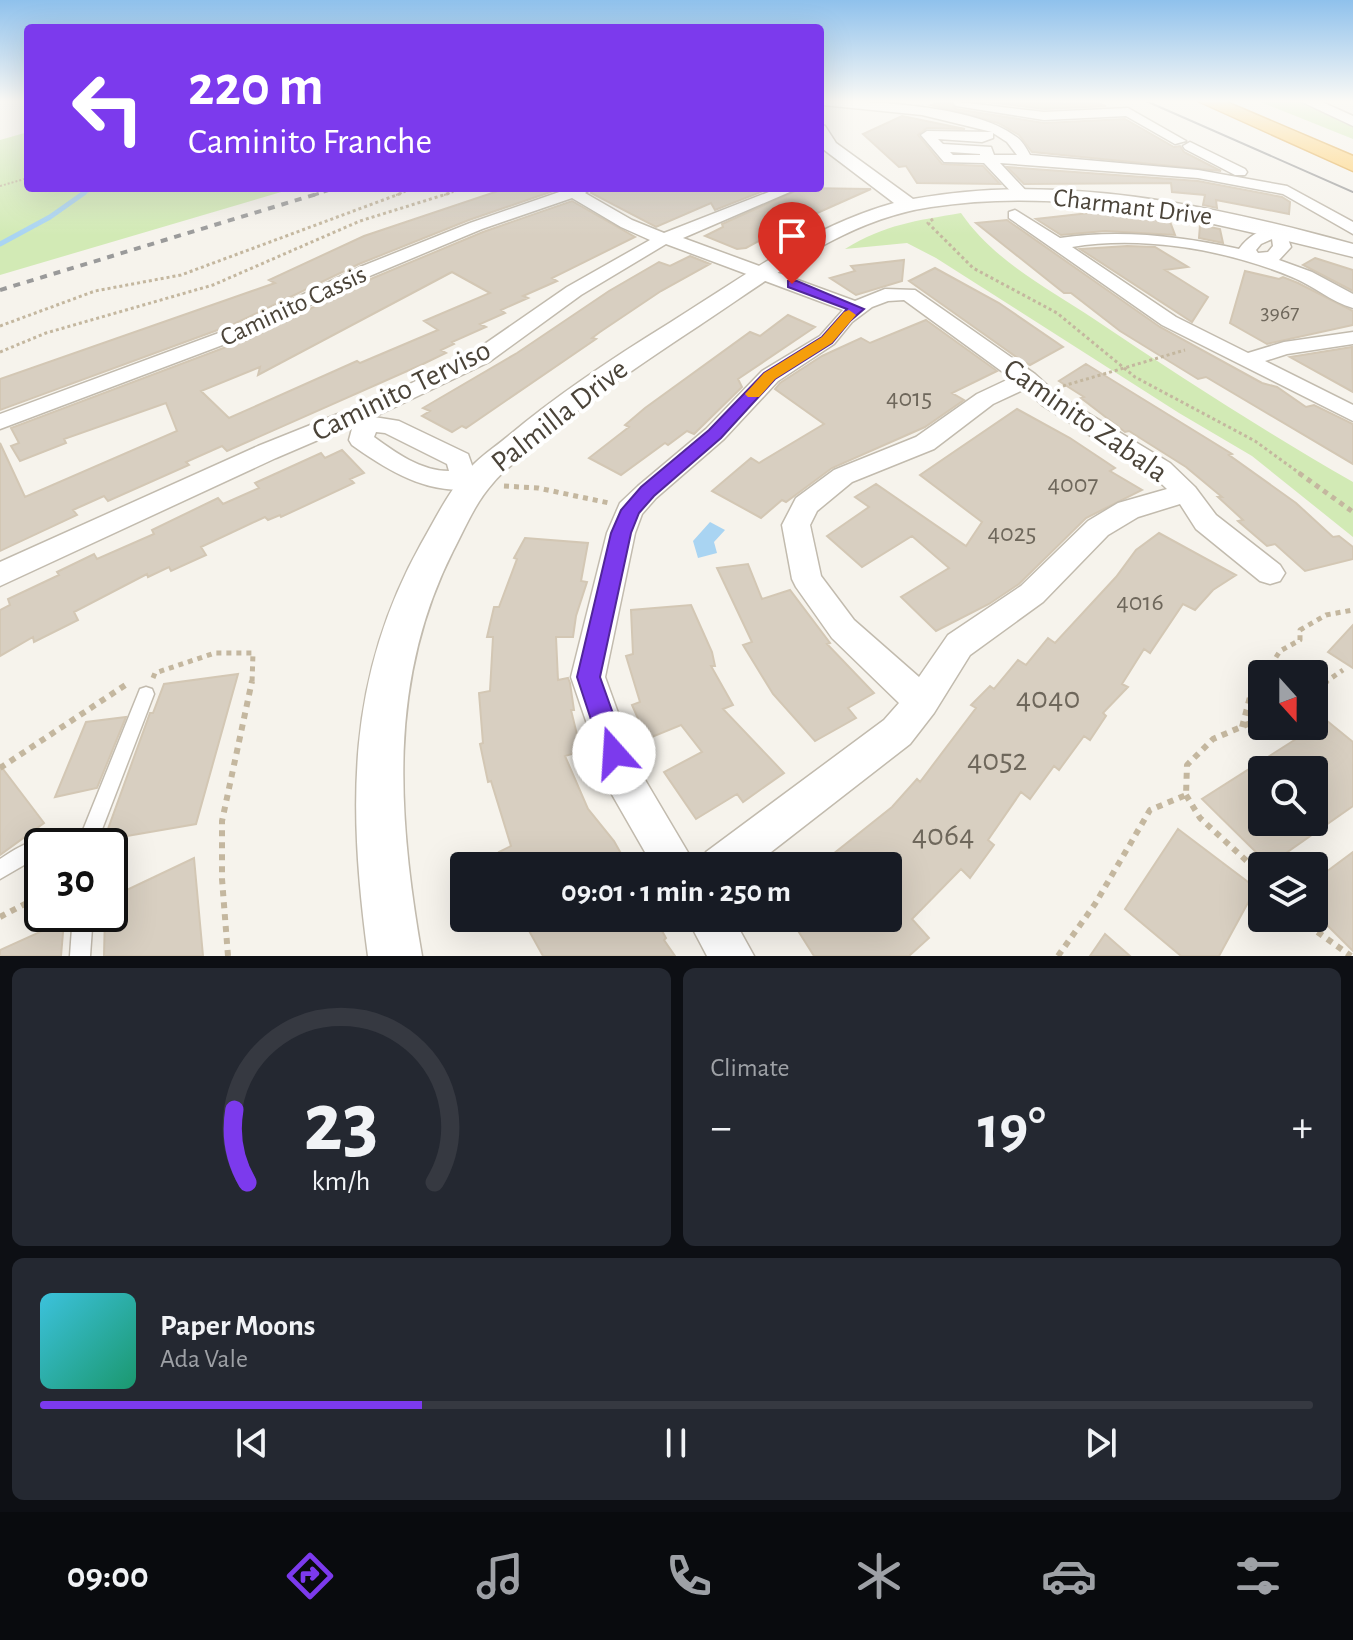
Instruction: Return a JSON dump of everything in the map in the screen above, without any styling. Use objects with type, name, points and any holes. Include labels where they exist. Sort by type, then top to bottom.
[{"type":"highway","points":[[1310,146],[1353,164]]},
{"type":"street","points":[[829,146],[909,205]]},
{"type":"street","points":[[937,146],[986,150],[988,159],[1022,195]]},
{"type":"street","points":[[1018,146],[1026,159]]},
{"type":"street","points":[[1188,146],[1242,173],[1235,180]]},
{"type":"street","points":[[988,159],[1124,166],[1235,180],[1298,195],[1318,211],[1353,229]]},
{"type":"street","name":"Caminito Cassis","points":[[0,422],[242,331],[366,271],[476,226],[573,192]]},
{"type":"street","points":[[582,192],[639,231],[662,240],[671,249],[758,277],[851,313],[827,340],[770,376],[715,434],[630,510],[613,563],[588,677],[623,778],[668,852]]},
{"type":"street","name":"Caminito Terviso","points":[[0,575],[267,452],[364,419],[481,357],[574,291],[662,240],[782,192]]},
{"type":"street","name":"Charmant Drive","points":[[909,205],[966,197],[1022,195],[1131,202],[1209,215],[1353,251]]},
{"type":"street","name":"Palmilla Drive","points":[[395,956],[385,900],[382,814],[382,746],[390,672],[404,619],[420,578],[471,480],[543,421],[630,359],[822,235],[848,223],[909,205]]},
{"type":"street","points":[[1015,215],[1169,321],[1353,414]]},
{"type":"street","points":[[1254,259],[1273,256],[1282,247],[1278,231]]},
{"type":"street","points":[[1057,244],[1113,237],[1227,252],[1299,273],[1353,302]]},
{"type":"street","name":"Caminito Zabala","points":[[851,313],[885,295],[908,294],[1034,385],[1050,400],[1161,469],[1186,493],[1206,522],[1270,573]]},
{"type":"street","points":[[1245,361],[1284,348],[1353,338]]},
{"type":"street","points":[[922,702],[843,629],[807,579],[796,525],[806,505],[843,476],[925,443],[985,399],[1034,385]]},
{"type":"street","points":[[364,419],[391,426],[459,460],[471,480],[438,479],[394,463],[361,440],[364,419]]},
{"type":"street","points":[[417,471],[441,452]]},
{"type":"street","points":[[738,852],[897,732],[922,702],[959,645],[1032,594],[1098,528],[1128,510],[1186,493]]},
{"type":"street","points":[[717,932],[732,956]]},
{"type":"lane","points":[[93,828],[142,684]]},
{"type":"lane","points":[[0,870],[24,855]]},
{"type":"lane","points":[[80,956],[82,932]]},
{"type":"path","points":[[0,186],[24,179]]},
{"type":"path","points":[[0,326],[95,291],[181,275],[338,214],[404,192]]},
{"type":"path","points":[[0,352],[46,333],[213,285],[360,221],[452,192]]},
{"type":"path","points":[[937,215],[928,223],[964,261],[1057,313],[1135,377],[1255,441],[1353,512]]},
{"type":"path","points":[[1034,385],[1079,383],[1210,342]]},
{"type":"path","points":[[471,480],[538,488],[630,510]]},
{"type":"path","points":[[1274,660],[1280,651],[1300,640],[1300,630],[1326,615],[1353,610]]},
{"type":"path","points":[[0,768],[142,684],[155,673],[215,653],[253,653],[252,703],[224,805],[223,864],[228,956]]},
{"type":"path","points":[[1328,681],[1343,670]]},
{"type":"path","points":[[142,684],[155,673]]},
{"type":"path","points":[[1242,727],[1248,704]]},
{"type":"path","points":[[1248,724],[1213,739],[1187,765],[1186,795],[1200,818],[1248,863]]},
{"type":"path","points":[[1058,956],[1095,904],[1150,810],[1186,795]]},
{"type":"path","points":[[0,917],[24,904]]},
{"type":"path","points":[[1318,932],[1351,956]]},
{"type":"green space","points":[[0,146],[24,146],[24,192],[281,192],[0,275]]},
{"type":"green space","points":[[961,213],[989,245],[1022,272],[1222,403],[1353,482],[1353,537],[1252,456],[936,258],[907,243],[845,249],[888,229]]},
{"type":"water","points":[[710,522],[725,530],[714,542],[717,553],[698,558],[693,541]]},
{"type":"building","points":[[876,146],[927,146],[942,164],[983,166],[1000,184],[917,183],[906,166],[899,167]]},
{"type":"building","points":[[1027,146],[1180,146],[1184,152],[1221,171],[1032,152]]},
{"type":"building","points":[[1007,167],[1198,181],[1282,197],[1290,202],[1289,214],[1216,200],[1217,208],[1203,205],[1205,195],[1172,192],[1171,183],[1024,184]]},
{"type":"building","points":[[824,188],[871,189],[746,248],[737,249],[705,236],[723,227],[722,224],[793,192],[824,192]]},
{"type":"building","points":[[495,192],[550,192],[469,220],[359,264],[234,324],[0,410],[0,379],[275,283],[269,280],[364,236]]},
{"type":"building","points":[[761,192],[715,210],[711,203],[656,227],[591,193]]},
{"type":"building","points":[[572,201],[635,237],[552,278],[557,281],[523,296],[528,298],[480,324],[486,327],[441,350],[446,353],[227,451],[222,446],[186,462],[189,465],[108,501],[104,496],[73,510],[77,515],[0,551],[0,443],[25,497],[177,431],[166,403],[64,439],[66,443],[20,461],[11,446],[19,443],[11,428],[250,338],[373,278],[483,232]],"holes":[[[452,272],[490,293],[424,321],[438,330],[360,363],[357,361],[229,418],[201,391],[260,367],[258,375]]]},
{"type":"building","points":[[1116,210],[1169,219],[1175,235],[1105,231],[1061,235],[1036,219]]},
{"type":"building","points":[[1007,220],[1160,327],[1262,383],[1277,387],[1306,407],[1314,405],[1353,424],[1353,464],[1206,377],[1198,379],[1120,331],[1071,293],[1064,293],[976,223]]},
{"type":"building","points":[[1200,225],[1220,229],[1223,243],[1199,238]]},
{"type":"building","points":[[1155,247],[1188,267],[1165,270],[1208,297],[1192,322],[1080,249]]},
{"type":"building","points":[[690,256],[710,264],[661,291],[600,332],[592,338],[596,339],[466,428],[462,426],[452,432],[422,416],[430,411],[423,408],[517,353],[609,291],[659,262],[670,266]]},
{"type":"building","points":[[1315,258],[1353,270],[1353,291],[1303,265]]},
{"type":"building","points":[[904,260],[902,281],[856,295],[830,278],[855,271],[851,266]]},
{"type":"building","points":[[935,268],[999,303],[1063,347],[1030,365],[1022,361],[909,281]]},
{"type":"building","points":[[1245,271],[1279,279],[1283,277],[1298,283],[1353,311],[1353,325],[1267,344],[1230,323]]},
{"type":"building","points":[[788,315],[815,327],[738,379],[742,387],[694,434],[687,431],[668,445],[665,443],[621,475],[589,458],[629,427],[625,425],[645,408],[750,332],[760,336]]},
{"type":"building","points":[[926,320],[997,371],[952,393],[964,400],[925,427],[832,468],[786,502],[782,500],[761,518],[712,491],[751,458],[759,463],[824,424],[775,389],[780,383],[822,356],[861,338],[870,343]]},
{"type":"building","points":[[1352,347],[1353,392],[1290,357]]},
{"type":"building","points":[[1086,364],[1232,454],[1229,455],[1296,503],[1333,537],[1339,536],[1353,547],[1353,559],[1305,571],[1275,544],[1267,546],[1238,521],[1243,520],[1218,497],[1222,497],[1186,467],[1129,431],[1125,432],[1081,398],[1084,397],[1059,381]]},
{"type":"building","points":[[1017,409],[1070,438],[1115,468],[1110,471],[1142,490],[1086,518],[1019,584],[989,604],[936,631],[901,597],[949,568],[912,536],[862,567],[827,536],[869,507],[855,497],[876,484],[966,546],[982,522],[920,475]]},
{"type":"building","points":[[342,450],[364,473],[350,479],[354,483],[281,517],[268,520],[265,517],[201,547],[206,555],[171,571],[169,567],[148,577],[147,574],[74,612],[78,620],[34,642],[33,637],[0,656],[0,610],[10,605],[8,599],[94,554],[97,559],[154,534],[152,530],[218,498],[223,504],[259,488],[255,483],[321,453],[325,458]]},
{"type":"building","points":[[1159,533],[1236,575],[1213,590],[1195,610],[1183,604],[1150,653],[1144,649],[1122,684],[1128,687],[1103,713],[1106,716],[1090,740],[1084,736],[1059,770],[1054,766],[1030,799],[1021,792],[988,840],[994,845],[970,878],[961,869],[912,919],[929,938],[909,956],[814,956],[799,932],[902,932],[902,852],[836,852],[892,807],[917,779],[920,782],[976,708],[971,705],[990,686],[994,689],[1018,660],[1026,665],[1048,638],[1055,643],[1116,577],[1136,550]]},
{"type":"building","points":[[525,538],[588,543],[581,581],[587,582],[573,637],[556,637],[558,680],[568,678],[570,683],[574,710],[571,710],[581,751],[565,756],[588,809],[620,852],[499,852],[511,846],[491,781],[488,782],[480,744],[483,743],[479,693],[490,691],[493,637],[487,637],[494,607],[499,607],[517,559],[514,558]]},
{"type":"building","points":[[748,564],[762,599],[790,590],[830,643],[827,644],[874,693],[848,708],[856,718],[815,741],[773,694],[743,645],[752,642],[717,568]]},
{"type":"building","points":[[691,605],[712,652],[715,666],[711,666],[733,705],[723,709],[784,773],[743,802],[737,794],[696,819],[664,772],[702,752],[681,725],[647,739],[632,705],[640,702],[626,656],[633,654],[631,610]]},
{"type":"building","points":[[1353,625],[1353,668],[1328,652]]},
{"type":"building","points":[[238,674],[196,824],[128,836],[128,828],[108,828],[150,713],[153,713],[164,684]]},
{"type":"building","points":[[126,717],[97,788],[55,797],[86,722]]},
{"type":"building","points":[[1328,722],[1353,742],[1353,806],[1328,824],[1328,756],[1269,756],[1295,740],[1328,740]]},
{"type":"building","points":[[0,765],[44,823],[37,828],[24,828],[24,838],[0,855]]},
{"type":"building","points":[[1248,770],[1248,836],[1310,836],[1288,852],[1256,852],[1202,799]]},
{"type":"building","points":[[1178,829],[1248,882],[1248,903],[1219,956],[1181,956],[1125,909]]},
{"type":"building","points":[[1353,852],[1353,951],[1328,926],[1328,871]]},
{"type":"building","points":[[194,858],[203,956],[104,956],[105,932],[128,932],[128,889]]},
{"type":"building","points":[[40,932],[63,932],[61,956],[0,956],[0,950]]},
{"type":"building","points":[[530,932],[663,932],[664,940],[675,956],[543,956]]},
{"type":"building","points":[[1105,934],[1130,956],[1090,956]]},
{"type":"waterway","points":[[81,195],[85,192]]},
{"type":"waterway","points":[[0,244],[50,217],[84,193]]},
{"type":"tram line","points":[[1247,146],[1353,192]]},
{"type":"railway","points":[[314,195],[323,192]]},
{"type":"railway","points":[[0,290],[320,193]]},
{"type":"slow traffic","points":[[753,394],[770,376],[827,340],[849,315]]},
{"type":"route","points":[[614,753],[588,677],[621,533],[630,510],[647,492],[715,434],[770,376],[827,340],[857,309],[792,284]]}]
